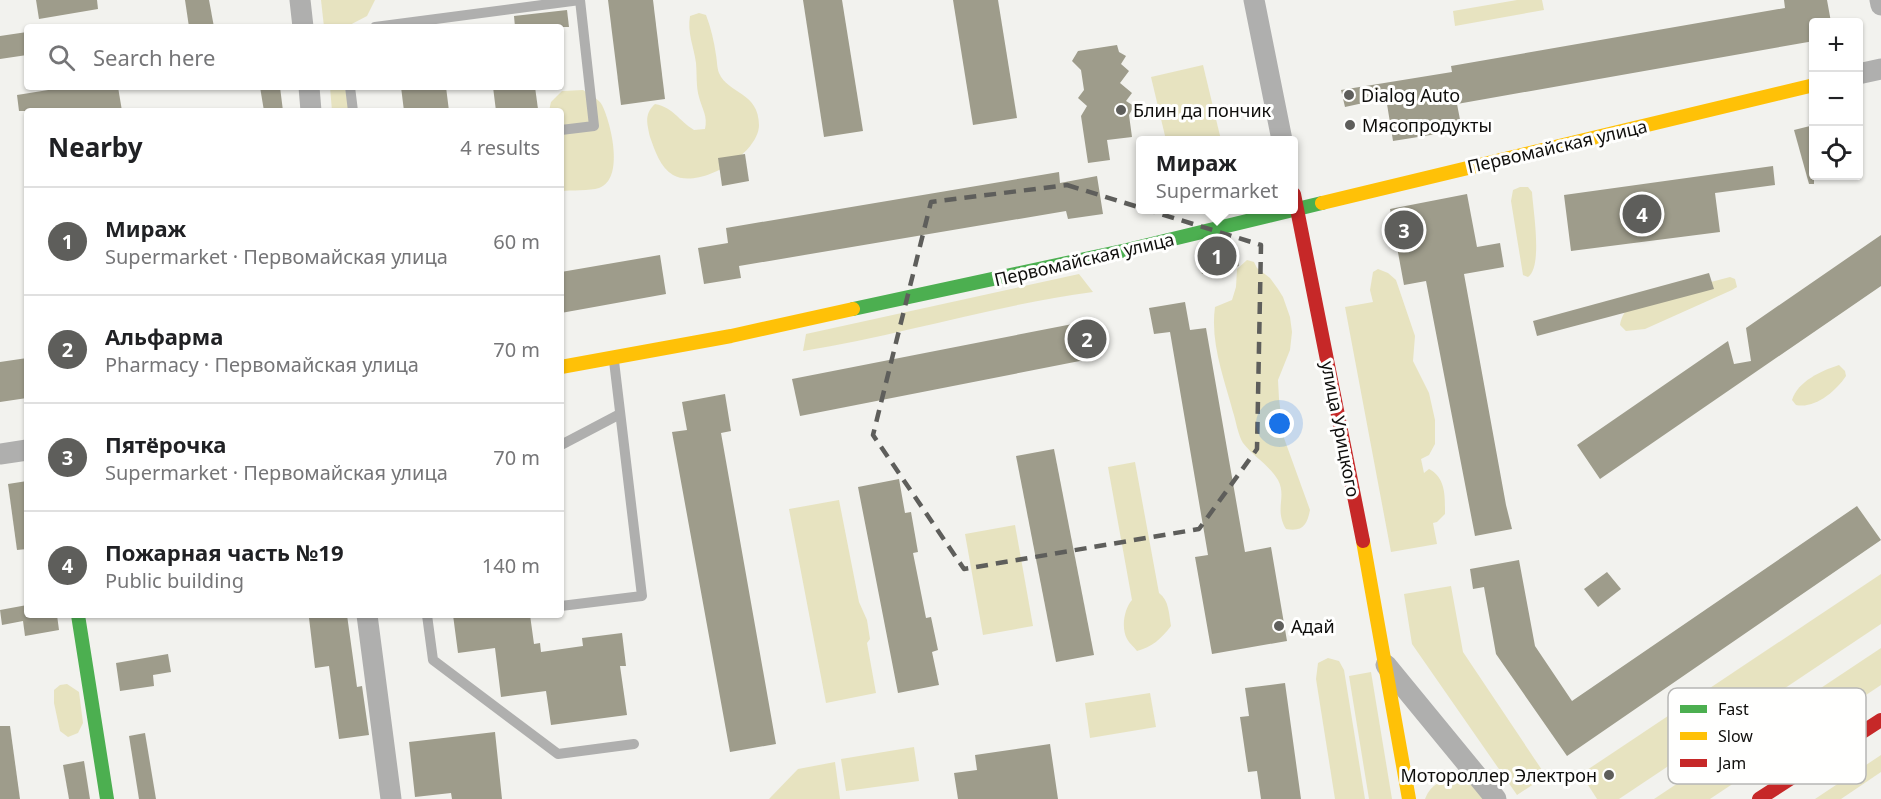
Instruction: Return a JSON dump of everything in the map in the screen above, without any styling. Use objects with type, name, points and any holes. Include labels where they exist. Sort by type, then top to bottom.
[{"type":"street","points":[[300,0],[303,24]]},
{"type":"street","points":[[1254,0],[1281,136]]},
{"type":"street","points":[[1880,0],[1881,5]]},
{"type":"street","points":[[1863,73],[1881,69]]},
{"type":"street","name":"Первомайская улица","points":[[1298,210],[1809,86]]},
{"type":"street","points":[[309,90],[311,108]]},
{"type":"street","name":"Первомайская улица","points":[[564,366],[701,342],[927,294],[1280,214]]},
{"type":"street","name":"улица Урицкого","points":[[1298,214],[1385,664],[1408,799]]},
{"type":"street","points":[[0,454],[24,450]]},
{"type":"street","points":[[78,618],[107,799]]},
{"type":"street","points":[[367,618],[391,799]]},
{"type":"street","name":"улица Урицкого","points":[[1385,664],[1496,799]]},
{"type":"street","points":[[1866,730],[1881,720]]},
{"type":"street","points":[[1759,799],[1782,784]]},
{"type":"lane","points":[[398,24],[580,0],[594,126],[564,130]]},
{"type":"lane","points":[[350,90],[353,108]]},
{"type":"lane","points":[[564,606],[642,596],[613,357]]},
{"type":"lane","points":[[564,443],[620,414]]},
{"type":"lane","points":[[427,618],[433,660],[558,754],[634,744]]},
{"type":"highlighted area","points":[[1067,185],[1261,245],[1257,449],[1199,529],[964,569],[873,435],[931,202]]},
{"type":"shaded area","points":[[321,0],[375,0],[367,16],[352,24],[324,24]]},
{"type":"shaded area","points":[[1517,0],[1542,0],[1544,10],[1455,26],[1453,11]]},
{"type":"shaded area","points":[[699,13],[706,15],[708,20],[719,73],[723,80],[754,106],[758,114],[759,125],[756,136],[739,158],[712,173],[697,178],[684,178],[668,172],[661,163],[650,137],[647,119],[649,111],[655,104],[671,111],[694,130],[705,129],[705,116],[698,93],[696,63],[689,28],[690,16]]},
{"type":"shaded area","points":[[1203,65],[1220,136],[1165,136],[1151,77]]},
{"type":"shaded area","points":[[330,90],[346,90],[348,108],[332,108]]},
{"type":"shaded area","points":[[583,90],[599,101],[606,113],[612,137],[614,163],[607,183],[599,188],[564,191],[564,108],[550,108],[551,102],[562,91]]},
{"type":"shaded area","points":[[1528,187],[1532,192],[1535,224],[1535,262],[1533,271],[1528,277],[1523,275],[1511,201],[1513,190]]},
{"type":"shaded area","points":[[1247,260],[1254,262],[1257,268],[1270,278],[1283,297],[1290,317],[1292,332],[1290,350],[1278,380],[1279,399],[1284,438],[1310,510],[1306,523],[1296,529],[1286,529],[1283,522],[1278,480],[1241,440],[1216,347],[1215,307],[1232,300],[1236,287],[1237,269]]},
{"type":"shaded area","points":[[1378,269],[1388,273],[1396,280],[1415,336],[1413,361],[1429,393],[1435,420],[1435,444],[1429,455],[1421,459],[1424,473],[1429,469],[1442,482],[1445,501],[1445,514],[1433,523],[1437,544],[1391,552],[1345,307],[1373,302],[1370,290],[1373,272]]},
{"type":"shaded area","points":[[1079,274],[1093,292],[1020,304],[803,351],[806,334]]},
{"type":"shaded area","points":[[1730,277],[1735,279],[1737,287],[1645,329],[1626,331],[1620,325],[1627,310],[1642,300]]},
{"type":"shaded area","points":[[1839,365],[1845,371],[1846,376],[1837,387],[1818,402],[1803,406],[1796,405],[1792,400],[1799,387],[1818,374]]},
{"type":"shaded area","points":[[1135,462],[1159,593],[1167,603],[1171,626],[1156,642],[1137,651],[1128,640],[1124,630],[1125,613],[1132,600],[1108,467]]},
{"type":"shaded area","points":[[839,500],[859,602],[867,620],[870,639],[867,643],[876,693],[826,703],[789,509]]},
{"type":"shaded area","points":[[1015,525],[1033,626],[983,635],[965,534]]},
{"type":"shaded area","points":[[1881,574],[1881,624],[1785,688],[1710,688]]},
{"type":"shaded area","points":[[1451,586],[1463,652],[1546,776],[1517,795],[1412,644],[1404,594]]},
{"type":"shaded area","points":[[1881,648],[1881,685],[1866,695],[1866,688],[1821,688]]},
{"type":"shaded area","points":[[1328,658],[1339,661],[1344,670],[1365,799],[1335,799],[1316,679],[1318,663]]},
{"type":"shaded area","points":[[1371,672],[1392,799],[1369,799],[1349,676]]},
{"type":"shaded area","points":[[67,684],[79,692],[83,723],[78,733],[68,737],[60,731],[54,703],[54,690],[60,685]]},
{"type":"shaded area","points":[[1150,693],[1156,727],[1090,738],[1085,703]]},
{"type":"shaded area","points":[[1668,716],[1668,766],[1619,799],[1597,799],[1581,774]]},
{"type":"shaded area","points":[[914,747],[919,781],[846,791],[841,759]]},
{"type":"shaded area","points":[[1881,755],[1881,772],[1866,782],[1866,765]]},
{"type":"shaded area","points":[[835,762],[840,799],[769,799],[798,769]]},
{"type":"shaded area","points":[[1459,778],[1470,782],[1485,799],[1425,799],[1434,786],[1448,779]]},
{"type":"shaded area","points":[[1677,784],[1732,784],[1710,799],[1654,799]]},
{"type":"shaded area","points":[[1838,784],[1863,784],[1841,799],[1815,799]]},
{"type":"building","points":[[36,0],[97,0],[98,9],[39,19]]},
{"type":"building","points":[[185,0],[209,0],[213,24],[189,24]]},
{"type":"building","points":[[608,0],[653,0],[665,99],[621,105]]},
{"type":"building","points":[[803,0],[842,0],[863,131],[824,137]]},
{"type":"building","points":[[953,0],[998,0],[1017,118],[973,125]]},
{"type":"building","points":[[1784,0],[1827,0],[1830,18],[1809,18],[1809,42],[1457,104],[1462,130],[1393,141],[1386,98],[1345,107],[1341,90],[1452,72],[1451,66],[1785,8]]},
{"type":"building","points":[[567,10],[569,27],[564,27],[564,24],[515,24],[514,16]]},
{"type":"building","points":[[24,32],[24,55],[0,59],[0,36]]},
{"type":"building","points":[[1117,45],[1119,52],[1126,56],[1121,64],[1129,71],[1120,83],[1132,93],[1126,101],[1134,106],[1129,115],[1132,137],[1107,140],[1110,160],[1088,163],[1081,116],[1087,106],[1078,98],[1084,90],[1081,70],[1072,61],[1078,51]]},
{"type":"building","points":[[48,90],[118,90],[122,108],[24,108],[24,111],[19,111],[17,95]]},
{"type":"building","points":[[260,90],[280,90],[283,108],[264,108]]},
{"type":"building","points":[[401,90],[446,90],[449,108],[404,108]]},
{"type":"building","points":[[493,90],[535,90],[538,108],[496,108]]},
{"type":"building","points":[[1809,126],[1809,180],[1814,180],[1814,184],[1809,184],[1794,130]]},
{"type":"building","points":[[745,154],[749,181],[722,186],[718,158]]},
{"type":"building","points":[[1773,166],[1775,185],[1715,193],[1720,232],[1571,251],[1564,195]]},
{"type":"building","points":[[1059,172],[1060,183],[1097,176],[1103,214],[1068,219],[1066,211],[739,266],[741,278],[704,284],[698,248],[728,243],[726,228]]},
{"type":"building","points":[[1467,194],[1477,247],[1500,243],[1504,267],[1464,274],[1512,529],[1475,536],[1426,281],[1404,285],[1390,209]]},
{"type":"building","points":[[1881,235],[1881,286],[1600,479],[1577,445],[1728,341],[1734,364],[1751,361],[1746,328]]},
{"type":"building","points":[[1233,242],[1239,266],[1202,274],[1197,251]]},
{"type":"building","points":[[660,255],[666,294],[564,312],[564,271]]},
{"type":"building","points":[[1709,273],[1714,289],[1537,336],[1533,321]]},
{"type":"building","points":[[1185,302],[1190,330],[1206,328],[1245,552],[1271,547],[1287,641],[1212,654],[1195,557],[1208,555],[1170,332],[1154,334],[1149,308]]},
{"type":"building","points":[[1088,321],[1095,358],[800,416],[792,379]]},
{"type":"building","points":[[24,358],[24,398],[0,402],[0,362]]},
{"type":"building","points":[[725,394],[731,431],[721,433],[776,744],[730,752],[672,432],[687,430],[682,402]]},
{"type":"building","points":[[1054,449],[1094,655],[1056,662],[1016,456]]},
{"type":"building","points":[[899,479],[905,513],[911,512],[918,552],[913,553],[926,618],[931,617],[938,650],[932,652],[939,685],[898,693],[858,487]]},
{"type":"building","points":[[24,481],[24,549],[17,550],[8,484]]},
{"type":"building","points":[[1857,506],[1881,540],[1567,756],[1496,654],[1484,587],[1473,589],[1470,569],[1519,560],[1535,646],[1572,701]]},
{"type":"building","points":[[1607,572],[1621,589],[1598,607],[1584,589]]},
{"type":"building","points":[[24,606],[24,618],[57,618],[59,630],[25,636],[23,621],[2,625],[0,610]]},
{"type":"building","points":[[309,618],[347,618],[357,687],[362,686],[369,735],[339,739],[329,666],[315,668]]},
{"type":"building","points":[[453,618],[530,618],[534,644],[540,643],[541,652],[583,646],[582,638],[622,633],[626,666],[620,666],[627,715],[551,725],[546,691],[501,697],[495,648],[458,653]]},
{"type":"building","points":[[168,654],[171,672],[153,675],[154,686],[120,691],[116,663]]},
{"type":"building","points":[[1285,683],[1301,799],[1261,799],[1257,771],[1248,772],[1240,717],[1249,716],[1245,688]]},
{"type":"building","points":[[0,726],[10,726],[20,799],[0,799]]},
{"type":"building","points":[[495,732],[502,799],[452,799],[451,793],[415,797],[409,742]]},
{"type":"building","points":[[145,733],[156,799],[139,799],[129,736]]},
{"type":"building","points":[[1050,744],[1058,799],[958,799],[954,773],[977,770],[975,755]]},
{"type":"building","points":[[84,761],[90,799],[69,799],[63,765]]},
{"type":"traffic: fast","points":[[1298,209],[1322,203]]},
{"type":"traffic: fast","points":[[853,309],[1127,250],[1276,214]]},
{"type":"traffic: fast","points":[[78,618],[107,799]]},
{"type":"traffic: slow","points":[[1322,203],[1809,86]]},
{"type":"traffic: slow","points":[[564,366],[731,336],[853,309]]},
{"type":"traffic: slow","points":[[1363,541],[1409,799]]},
{"type":"traffic: jam","points":[[1298,214],[1363,541]]},
{"type":"traffic: jam","points":[[1866,730],[1881,720]]},
{"type":"traffic: jam","points":[[1759,799],[1782,784]]},
{"type":"place","name":"Dialog Auto","points":[[1349,95]]},
{"type":"place","name":"Блин да пончик","points":[[1121,110]]},
{"type":"place","name":"Мясопродукты","points":[[1350,125]]},
{"type":"place","name":"Пожарная часть №19","points":[[1642,214]]},
{"type":"place","name":"Пятёрочка","points":[[1404,230]]},
{"type":"place","name":"Мираж","points":[[1217,256]]},
{"type":"place","name":"Альфарма","points":[[1087,339]]},
{"type":"place","name":"Адай","points":[[1279,626]]},
{"type":"place","name":"Мотороллер Электрон","points":[[1609,775]]}]
